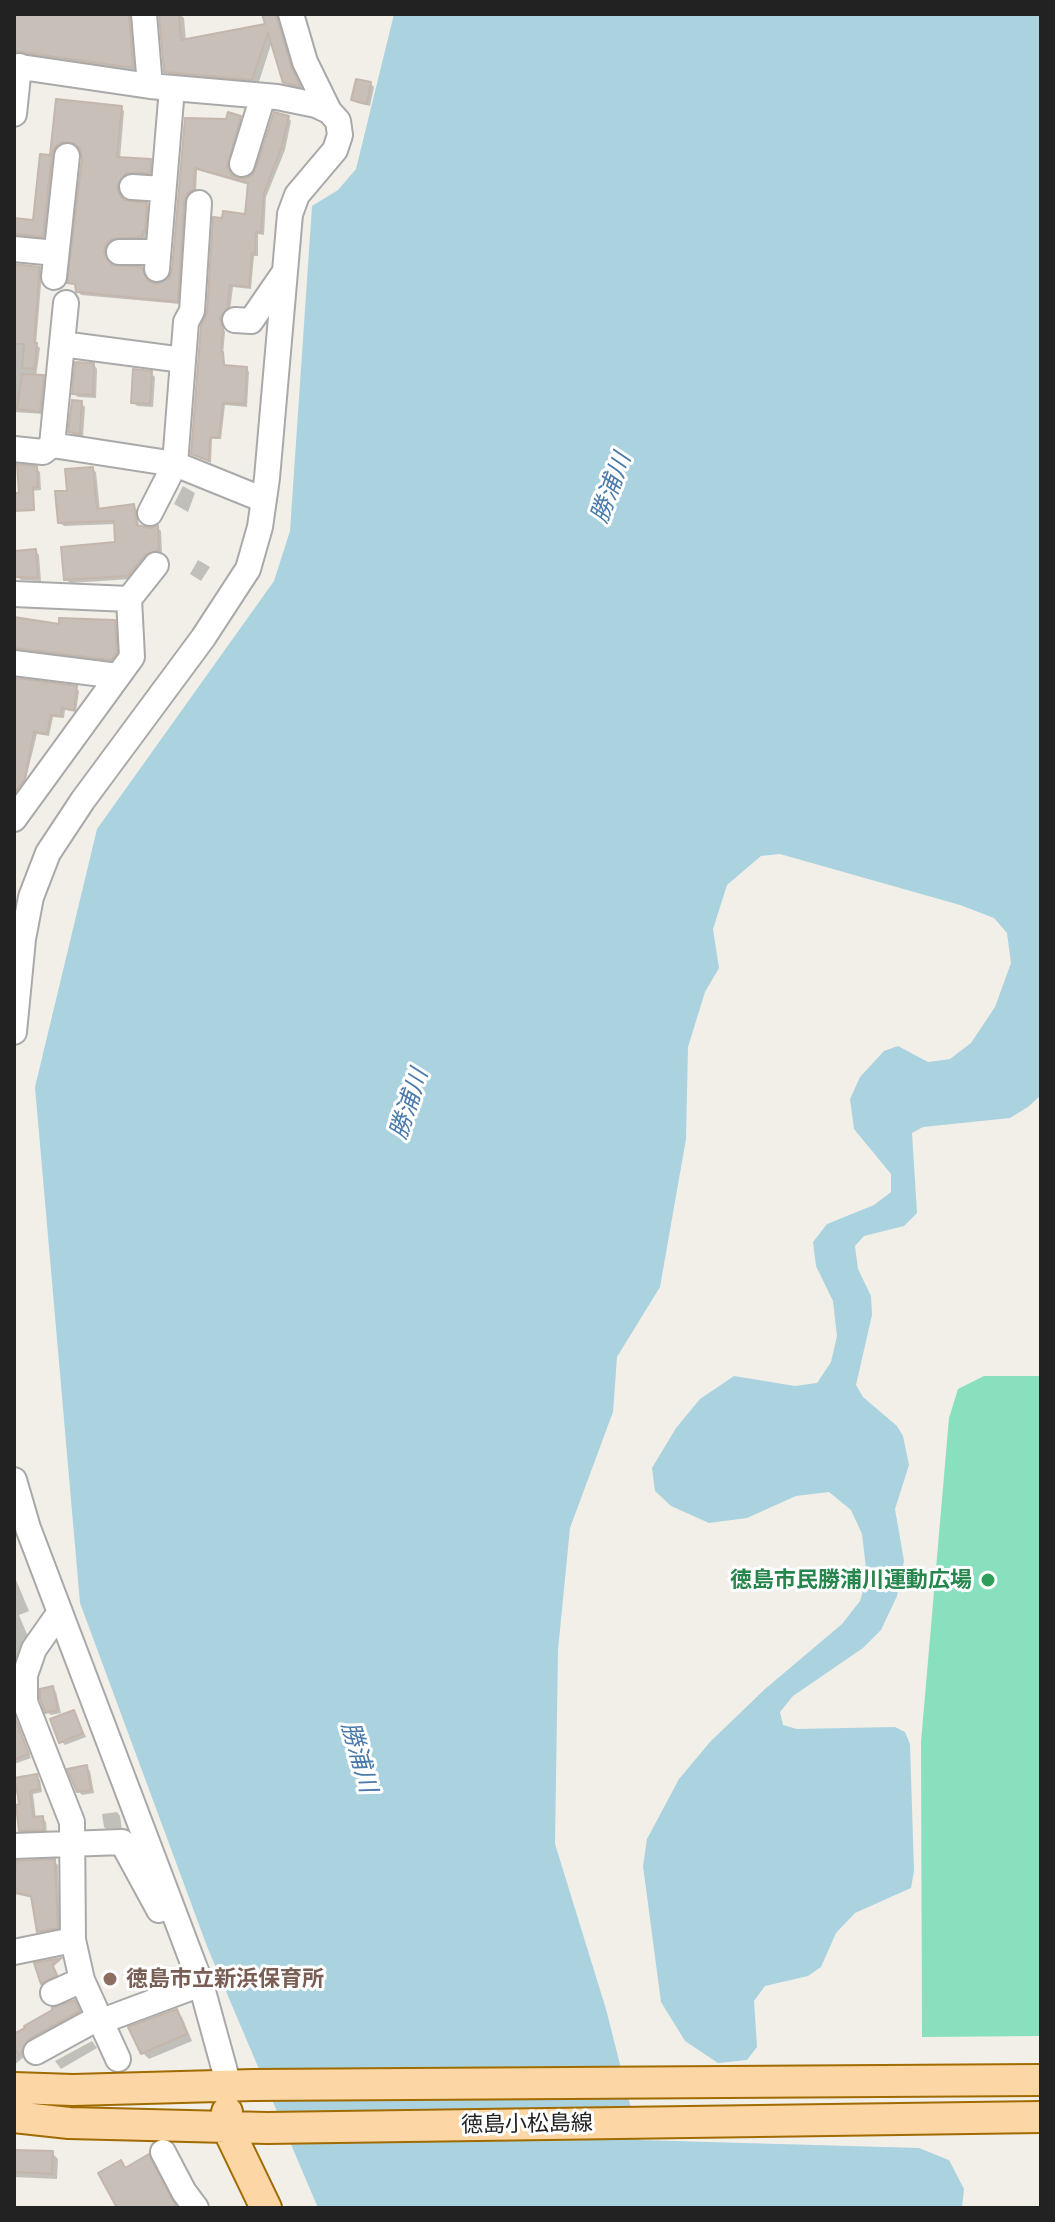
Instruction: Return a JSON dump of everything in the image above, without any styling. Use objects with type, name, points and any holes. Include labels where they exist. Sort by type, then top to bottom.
[{"type":"main road","name":"徳島小松島線","points":[[14,2088],[73,2090],[1041,2080]]},
{"type":"main road","points":[[241,2086],[227,2127],[266,2208]]},
{"type":"main road","name":"徳島小松島線","points":[[14,2117],[69,2123],[267,2128],[1041,2117]]},
{"type":"street","points":[[119,252],[157,261],[163,189],[161,87],[144,14]]},
{"type":"street","points":[[14,1032],[23,939],[31,897],[48,853],[83,800],[203,638],[248,569],[260,527],[290,214],[297,195],[335,150],[340,135],[338,121],[329,111],[305,62],[291,14]]},
{"type":"street","points":[[14,114],[16,66],[161,87],[263,96],[316,105],[329,111]]},
{"type":"street","points":[[242,164],[263,96]]},
{"type":"street","points":[[14,249],[55,265],[67,156]]},
{"type":"street","points":[[132,187],[163,189]]},
{"type":"street","points":[[150,513],[175,464],[186,322],[192,311],[199,203]]},
{"type":"street","points":[[235,320],[251,321],[285,272]]},
{"type":"street","points":[[14,449],[43,452],[52,445],[66,303]]},
{"type":"street","points":[[62,344],[183,360]]},
{"type":"street","points":[[52,445],[175,464],[264,500]]},
{"type":"street","points":[[17,808],[132,657],[129,599],[156,565]]},
{"type":"street","points":[[14,594],[129,599]]},
{"type":"street","points":[[14,663],[118,676]]},
{"type":"street","points":[[14,1480],[37,1552],[241,2086]]},
{"type":"street","points":[[14,1538],[23,1552],[37,1552]]},
{"type":"street","points":[[60,1612],[20,1674],[25,1702],[72,1822],[73,1940],[82,1980],[118,2059]]},
{"type":"street","points":[[14,1846],[122,1842],[163,1918],[177,1921]]},
{"type":"street","points":[[14,1952],[73,1940]]},
{"type":"street","points":[[53,1993],[82,1980]]},
{"type":"street","points":[[36,2052],[101,2019],[201,1984]]},
{"type":"street","points":[[163,2152],[196,2208]]},
{"type":"green space","name":"徳島市民勝浦川運動広場","points":[[984,1376],[1041,1376],[1041,2036],[922,2037],[921,1742],[949,1418],[958,1389]]},
{"type":"water","name":"勝浦川","points":[[394,14],[1041,14],[1041,1095],[1010,1118],[923,1127],[912,1133],[917,1213],[904,1226],[864,1236],[855,1246],[858,1269],[871,1296],[872,1315],[856,1385],[863,1397],[897,1426],[903,1436],[909,1465],[895,1509],[904,1561],[897,1596],[881,1630],[863,1648],[793,1696],[780,1712],[783,1725],[797,1729],[895,1727],[905,1732],[910,1744],[914,1871],[911,1888],[855,1913],[836,1933],[821,1967],[808,1976],[765,1986],[754,2001],[757,2047],[747,2060],[718,2063],[685,2041],[661,2002],[643,1866],[647,1839],[679,1779],[710,1742],[765,1689],[842,1624],[860,1601],[867,1577],[862,1534],[851,1510],[829,1492],[796,1496],[747,1518],[709,1523],[671,1506],[655,1491],[652,1468],[676,1428],[700,1399],[734,1376],[795,1386],[817,1383],[831,1362],[837,1336],[833,1301],[816,1266],[813,1242],[827,1224],[874,1205],[891,1192],[891,1174],[854,1129],[850,1099],[860,1077],[884,1051],[898,1046],[928,1062],[950,1059],[971,1043],[995,1007],[1011,963],[1007,933],[994,918],[960,905],[780,854],[761,856],[727,885],[713,929],[719,968],[705,992],[688,1047],[686,1139],[660,1287],[617,1357],[613,1412],[570,1528],[558,1650],[555,1844],[606,2009],[639,2140],[919,2148],[949,2160],[964,2189],[962,2208],[318,2208],[208,1949],[80,1603],[35,1087],[97,829],[274,581],[290,531],[312,206],[338,190],[356,169]]},
{"type":"building","points":[[14,14],[129,14],[133,68],[14,51]]},
{"type":"building","points":[[159,14],[179,14],[181,40],[265,24],[262,14],[276,14],[300,86],[283,83],[268,33],[252,80],[164,72]]},
{"type":"building","points":[[356,79],[371,82],[367,104],[351,100]]},
{"type":"building","points":[[56,99],[122,106],[117,157],[151,159],[150,173],[126,173],[117,185],[124,200],[147,203],[145,232],[142,237],[112,239],[104,253],[112,265],[142,267],[148,281],[157,284],[169,278],[172,270],[185,118],[226,119],[228,112],[241,116],[227,167],[232,175],[245,179],[256,168],[274,112],[289,116],[282,146],[264,193],[261,233],[256,232],[249,287],[230,285],[228,307],[220,318],[224,365],[247,367],[245,404],[223,403],[219,437],[210,437],[209,461],[191,454],[201,326],[207,312],[213,217],[222,218],[223,211],[245,214],[248,183],[195,168],[194,189],[187,194],[184,202],[178,302],[76,292],[75,284],[67,283],[82,158],[75,144],[62,142],[52,154],[43,237],[14,234],[14,218],[33,220],[40,154],[50,155]]},
{"type":"building","points":[[14,264],[40,267],[35,369],[22,368],[24,344],[14,344]]},
{"type":"building","points":[[75,362],[94,363],[93,395],[72,394]]},
{"type":"building","points":[[133,369],[152,371],[150,404],[131,403]]},
{"type":"building","points":[[22,374],[44,375],[40,412],[17,409]]},
{"type":"building","points":[[72,400],[82,401],[80,434],[68,432]]},
{"type":"building","points":[[17,464],[37,466],[38,487],[33,487],[34,510],[14,511],[14,493],[19,493]]},
{"type":"building","points":[[93,467],[97,509],[134,504],[137,525],[150,528],[158,525],[159,550],[145,555],[128,576],[64,580],[61,547],[115,542],[114,521],[58,523],[55,491],[67,491],[65,469]]},
{"type":"building","points":[[36,549],[38,578],[15,577],[15,551]]},
{"type":"building","points":[[14,617],[59,624],[59,618],[115,620],[117,652],[111,660],[14,648]]},
{"type":"building","points":[[16,678],[77,686],[74,710],[62,708],[61,716],[51,715],[47,734],[34,732],[25,779],[14,794],[14,690]]},
{"type":"building","points":[[53,1686],[58,1710],[45,1713],[40,1689]]},
{"type":"building","points":[[74,1710],[83,1733],[59,1743],[50,1719]]},
{"type":"building","points":[[14,1715],[29,1754],[14,1760]]},
{"type":"building","points":[[87,1765],[91,1790],[77,1792],[67,1769]]},
{"type":"building","points":[[37,1774],[40,1789],[30,1791],[33,1817],[43,1816],[44,1830],[19,1831],[16,1805],[20,1804],[14,1778]]},
{"type":"building","points":[[55,1859],[58,1928],[37,1932],[31,1896],[14,1892],[16,1861]]},
{"type":"building","points":[[62,1958],[52,1964],[57,1975],[41,1984],[34,1963]]},
{"type":"building","points":[[75,2000],[80,2011],[29,2039],[19,2056],[14,2047],[14,2034],[52,2008]]},
{"type":"building","points":[[177,2009],[187,2034],[141,2054],[128,2027]]},
{"type":"building","points":[[14,2150],[53,2151],[52,2174],[14,2172]]},
{"type":"building","points":[[149,2154],[177,2208],[117,2208],[98,2173],[121,2160],[125,2168]]},
{"type":"place","name":"徳島市民勝浦川運動広場","points":[[988,1580]]},
{"type":"place","name":"徳島市立新浜保育所","points":[[110,1979]]}]
